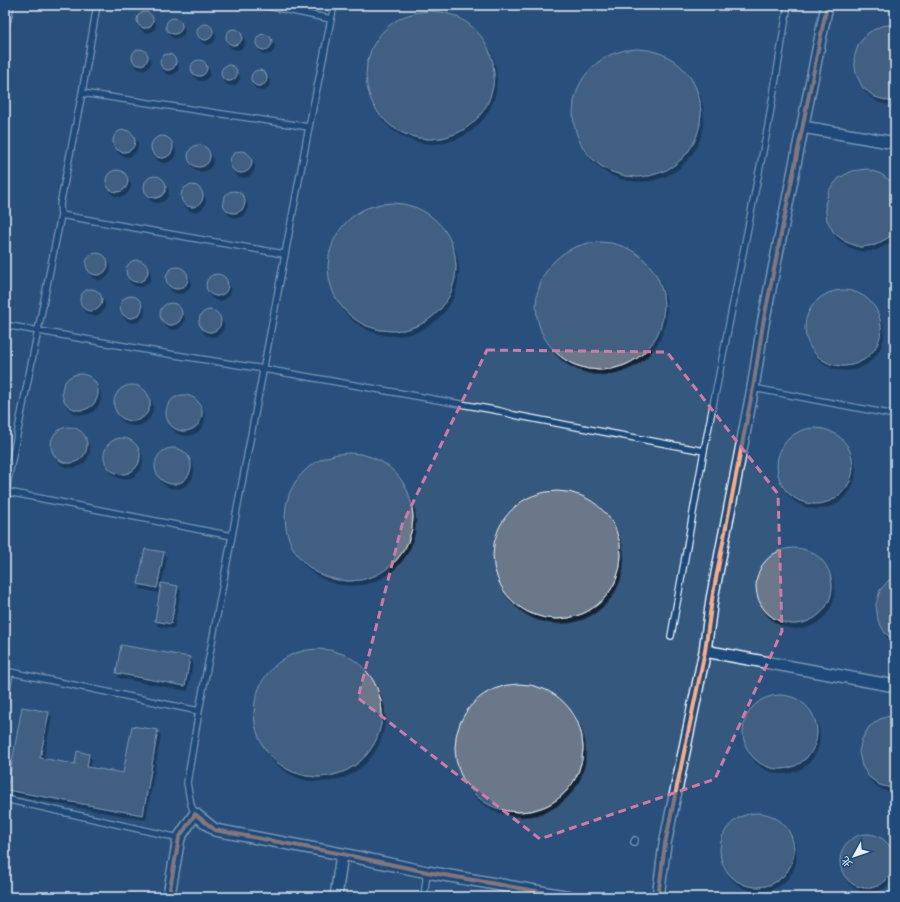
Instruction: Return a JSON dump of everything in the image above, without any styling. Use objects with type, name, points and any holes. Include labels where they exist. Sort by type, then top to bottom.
[{"type":"street","points":[[5,19],[8,5]]},
{"type":"street","points":[[658,897],[665,844],[705,651],[712,599],[753,388],[763,324],[827,5]]},
{"type":"street","points":[[803,127],[895,143]]},
{"type":"street","points":[[705,651],[895,686]]},
{"type":"street","points":[[170,897],[170,889],[179,838],[195,814],[215,830],[427,872],[570,897]]},
{"type":"street","points":[[336,897],[342,854]]},
{"type":"lane","points":[[97,5],[82,93],[60,205],[61,215],[37,329],[7,485],[7,495],[232,536]]},
{"type":"lane","points":[[263,5],[331,19]]},
{"type":"lane","points":[[195,814],[191,805],[187,783],[199,711],[264,369],[284,254],[334,5]]},
{"type":"lane","points":[[671,636],[704,451],[768,126],[788,5]]},
{"type":"lane","points":[[82,93],[309,127]]},
{"type":"lane","points":[[61,215],[284,254]]},
{"type":"lane","points":[[5,325],[37,329],[169,354],[500,410],[514,416],[704,451]]},
{"type":"lane","points":[[753,388],[895,415]]},
{"type":"lane","points":[[5,701],[7,672],[199,711]]},
{"type":"lane","points":[[5,799],[179,838]]},
{"type":"lane","points":[[424,897],[427,872]]},
{"type":"lane","points":[[5,895],[14,897]]},
{"type":"highlighted area","points":[[487,350],[667,352],[778,494],[782,631],[715,779],[540,839],[358,698],[402,525]]},
{"type":"shaded area","points":[[5,5],[895,5],[895,897],[5,897]]},
{"type":"building","points":[[430,11],[454,16],[475,30],[489,51],[494,75],[489,99],[475,120],[454,134],[430,139],[406,134],[385,120],[371,99],[366,75],[371,51],[385,30],[406,16]]},
{"type":"building","points":[[142,12],[148,12],[153,17],[151,26],[148,28],[142,28],[137,23],[137,17]]},
{"type":"building","points":[[171,18],[177,18],[182,23],[180,32],[177,34],[171,34],[166,29],[166,23]]},
{"type":"building","points":[[202,24],[208,24],[213,29],[211,38],[208,40],[202,40],[197,35],[197,29]]},
{"type":"building","points":[[895,24],[895,101],[889,101],[875,97],[863,88],[856,74],[854,59],[858,45],[868,33],[881,26]]},
{"type":"building","points":[[231,29],[237,29],[242,34],[240,43],[237,45],[231,45],[226,40],[226,34]]},
{"type":"building","points":[[261,34],[267,34],[272,39],[270,48],[267,50],[261,50],[256,45],[256,39]]},
{"type":"building","points":[[137,49],[143,49],[148,54],[146,63],[143,65],[137,65],[132,60],[132,54]]},
{"type":"building","points":[[637,49],[661,54],[682,68],[696,89],[701,113],[696,137],[682,158],[661,172],[637,177],[613,172],[592,158],[578,137],[573,113],[578,89],[592,68],[613,54]]},
{"type":"building","points":[[165,54],[171,54],[176,59],[174,68],[171,70],[165,70],[160,65],[160,59]]},
{"type":"building","points":[[196,60],[202,60],[207,65],[205,74],[202,76],[196,76],[191,71],[191,65]]},
{"type":"building","points":[[226,65],[232,65],[237,70],[235,79],[232,81],[226,81],[221,76],[221,70]]},
{"type":"building","points":[[256,70],[262,70],[267,75],[265,84],[262,86],[256,86],[251,81],[251,75]]},
{"type":"building","points":[[124,130],[132,133],[135,141],[132,149],[124,152],[116,149],[113,141],[116,133]]},
{"type":"building","points":[[162,136],[170,139],[173,147],[170,155],[162,158],[154,155],[151,147],[154,139]]},
{"type":"building","points":[[199,145],[207,148],[210,156],[207,164],[199,167],[191,164],[188,156],[191,148]]},
{"type":"building","points":[[241,151],[249,154],[252,162],[249,170],[241,173],[233,170],[230,162],[233,154]]},
{"type":"building","points":[[867,169],[881,174],[893,183],[895,187],[895,229],[888,238],[875,245],[860,247],[846,242],[834,233],[827,220],[825,205],[829,190],[839,178],[852,171]]},
{"type":"building","points":[[117,170],[125,173],[128,181],[125,189],[117,192],[109,189],[106,181],[109,173]]},
{"type":"building","points":[[155,176],[163,179],[166,187],[163,195],[155,198],[147,195],[144,187],[147,179]]},
{"type":"building","points":[[192,185],[200,188],[203,196],[200,204],[192,207],[184,204],[181,196],[184,188]]},
{"type":"building","points":[[234,191],[242,194],[245,202],[242,210],[234,213],[226,210],[223,202],[226,194]]},
{"type":"building","points":[[392,203],[416,208],[437,222],[451,243],[456,267],[451,291],[437,312],[416,326],[392,331],[368,326],[347,312],[333,291],[328,267],[333,243],[347,222],[368,208]]},
{"type":"building","points":[[600,242],[624,247],[645,261],[659,282],[664,306],[659,330],[645,351],[624,365],[600,370],[576,365],[555,351],[541,330],[536,306],[541,282],[555,261],[576,247]]},
{"type":"building","points":[[97,253],[105,256],[108,264],[105,272],[97,275],[89,272],[86,264],[89,256]]},
{"type":"building","points":[[137,260],[145,263],[148,271],[145,279],[137,282],[129,279],[126,271],[129,263]]},
{"type":"building","points":[[177,267],[185,270],[188,278],[185,286],[177,289],[169,286],[166,278],[169,270]]},
{"type":"building","points":[[217,274],[225,277],[228,285],[225,293],[217,296],[209,293],[206,285],[209,277]]},
{"type":"building","points":[[91,289],[99,292],[102,300],[99,308],[91,311],[83,308],[80,300],[83,292]]},
{"type":"building","points":[[843,290],[858,293],[870,301],[878,313],[881,328],[878,343],[870,355],[858,363],[843,366],[828,363],[816,355],[808,343],[805,328],[808,313],[816,301],[828,293]]},
{"type":"building","points":[[131,296],[139,299],[142,307],[139,315],[131,318],[123,315],[120,307],[123,299]]},
{"type":"building","points":[[171,303],[179,306],[182,314],[179,322],[171,325],[163,322],[160,314],[163,306]]},
{"type":"building","points":[[210,310],[218,313],[221,321],[218,329],[210,332],[202,329],[199,321],[202,313]]},
{"type":"building","points":[[83,374],[93,379],[97,385],[97,399],[93,405],[87,409],[77,410],[67,405],[63,399],[62,389],[67,379],[73,375]]},
{"type":"building","points":[[135,385],[145,390],[149,396],[149,410],[145,416],[139,420],[129,421],[119,416],[115,410],[114,400],[119,390],[125,386]]},
{"type":"building","points":[[188,395],[197,400],[201,406],[201,420],[197,426],[188,431],[180,431],[171,426],[167,420],[166,409],[171,400],[177,396]]},
{"type":"building","points":[[72,427],[82,432],[86,438],[86,452],[82,458],[76,462],[66,463],[56,458],[52,452],[51,442],[56,432],[62,428]]},
{"type":"building","points":[[815,428],[830,431],[842,439],[850,451],[853,466],[850,481],[842,493],[830,501],[815,504],[800,501],[788,493],[780,481],[777,466],[780,451],[788,439],[800,431]]},
{"type":"building","points":[[125,438],[135,443],[139,449],[139,463],[135,469],[129,473],[119,474],[109,469],[105,463],[104,453],[109,443],[115,439]]},
{"type":"building","points":[[177,448],[186,453],[190,459],[190,473],[186,479],[177,484],[169,484],[160,479],[156,473],[155,462],[160,453],[166,449]]},
{"type":"building","points":[[349,453],[373,458],[394,472],[408,493],[413,517],[408,541],[394,562],[373,576],[349,581],[325,576],[304,562],[290,541],[285,517],[290,493],[304,472],[325,458]]},
{"type":"building","points":[[557,491],[581,496],[602,510],[616,531],[621,555],[616,579],[602,600],[581,614],[557,619],[533,614],[512,600],[498,579],[493,555],[498,531],[512,510],[533,496]]},
{"type":"building","points":[[794,548],[809,551],[821,559],[829,571],[832,586],[829,601],[821,613],[809,621],[794,624],[779,621],[767,613],[759,601],[756,586],[759,571],[767,559],[779,551]]},
{"type":"building","points":[[145,549],[164,552],[157,588],[138,584]]},
{"type":"building","points":[[895,576],[895,641],[885,633],[878,620],[876,605],[880,590],[890,579]]},
{"type":"building","points":[[161,583],[178,586],[171,624],[155,621]]},
{"type":"building","points":[[121,645],[190,657],[185,686],[116,673]]},
{"type":"building","points":[[318,649],[342,654],[363,668],[377,689],[382,713],[377,737],[363,758],[342,772],[318,777],[294,772],[273,758],[259,737],[254,713],[259,689],[273,668],[294,654]]},
{"type":"building","points":[[519,684],[543,689],[564,703],[578,724],[583,748],[578,772],[564,793],[543,807],[519,812],[495,807],[474,793],[460,772],[455,748],[460,724],[474,703],[495,689]]},
{"type":"building","points":[[780,695],[801,701],[811,711],[817,732],[811,753],[801,763],[780,769],[759,763],[749,753],[743,732],[749,711],[759,701]]},
{"type":"building","points":[[22,707],[49,712],[40,758],[75,764],[77,751],[89,754],[87,767],[123,773],[132,726],[158,730],[143,815],[7,790]]},
{"type":"building","points":[[895,715],[895,789],[880,785],[869,777],[862,766],[859,752],[862,739],[869,727],[880,719]]},
{"type":"building","points":[[757,813],[778,819],[788,829],[794,850],[788,871],[778,881],[757,887],[736,881],[726,871],[720,850],[726,829],[736,819]]},
{"type":"building","points":[[862,834],[872,834],[882,838],[890,846],[894,856],[894,866],[890,876],[882,884],[872,888],[862,888],[852,884],[844,876],[840,866],[840,856],[844,846],[852,838]]},
{"type":"cycle path","points":[[658,897],[665,844],[705,651],[712,599],[753,388],[763,324],[827,5]]},
{"type":"cycle path","points":[[170,897],[170,889],[179,838],[195,814],[215,830],[427,872],[570,897]]}]
